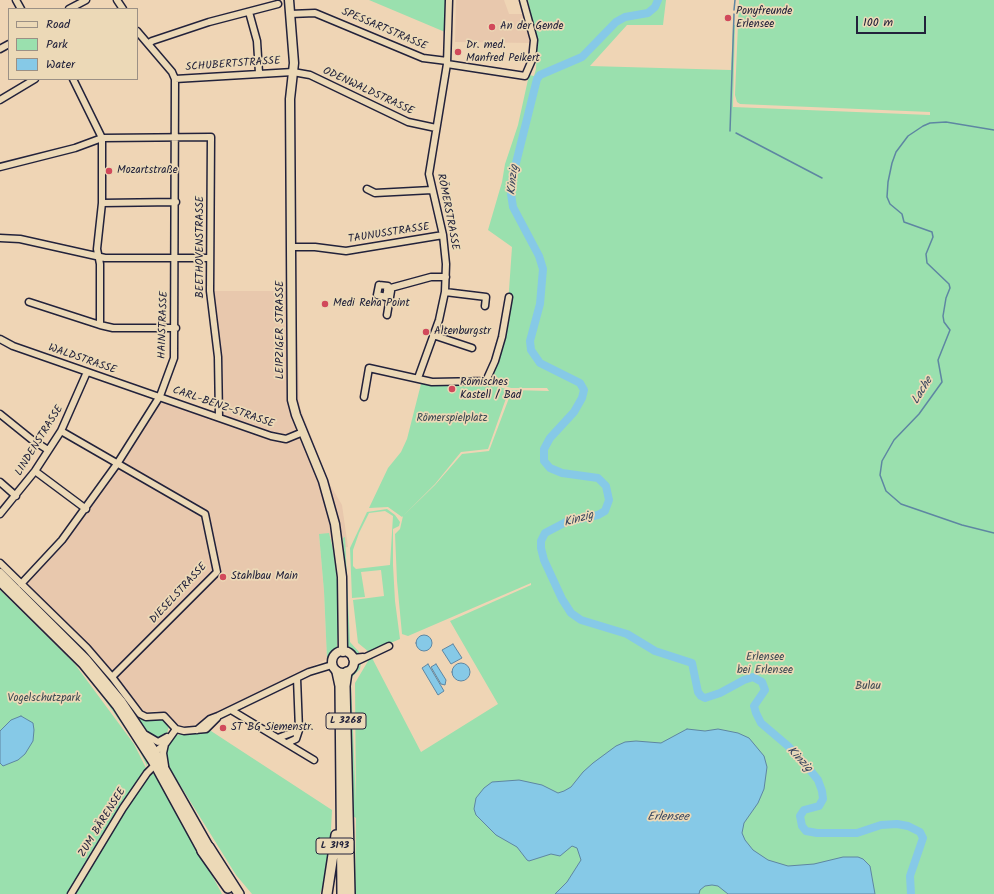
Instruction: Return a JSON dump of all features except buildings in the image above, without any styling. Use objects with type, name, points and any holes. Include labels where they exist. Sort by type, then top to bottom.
[{"type":"highway","name":"L 3268","points":[[335,668],[340,686],[342,894]]},
{"type":"highway","name":"L 3268","points":[[348,672],[345,686],[350,894]]},
{"type":"highway","name":"L 3193","points":[[327,894],[331,878],[340,798]]},
{"type":"highway","points":[[206,849],[243,894]]},
{"type":"highway","points":[[206,849],[227,894]]},
{"type":"highway","points":[[206,849],[233,894]]},
{"type":"highway","points":[[227,876],[239,894]]},
{"type":"main road","name":"LEIPZIGER STRASSE","points":[[288,0],[294,63],[290,99],[293,407],[323,481],[335,524],[342,577],[344,652]]},
{"type":"main road","points":[[0,573],[91,663],[121,701],[156,752],[206,849]]},
{"type":"main road","points":[[0,582],[91,673],[124,716],[206,849]]},
{"type":"main road","points":[[348,672],[335,668],[334,656],[344,652],[349,654],[353,660]]},
{"type":"main road","name":"L 3268","points":[[348,672],[352,668],[353,660]]},
{"type":"street","points":[[71,8],[86,0]]},
{"type":"street","name":"RÖMERSTRASSE","points":[[418,378],[439,320],[445,292],[446,277],[443,235],[429,174],[447,63],[449,0]]},
{"type":"street","points":[[447,63],[525,76],[532,60],[534,40],[523,0]]},
{"type":"street","points":[[148,44],[152,41],[209,22],[278,4]]},
{"type":"street","points":[[249,12],[257,41],[259,73]]},
{"type":"street","name":"SPESSARTSTRASSE","points":[[290,14],[315,12],[423,58],[447,63]]},
{"type":"street","points":[[138,32],[172,72],[175,79]]},
{"type":"street","name":"SCHUBERTSTRASSE","points":[[175,79],[293,72]]},
{"type":"street","name":"ODENWALDSTRASSE","points":[[293,72],[310,75],[408,122],[436,128]]},
{"type":"street","name":"HAINSTRASSE","points":[[21,584],[59,544],[86,509],[117,464],[160,396],[174,358],[176,328],[175,79]]},
{"type":"street","points":[[0,100],[32,80]]},
{"type":"street","points":[[73,80],[102,138],[102,203],[97,249],[99,257],[100,325]]},
{"type":"street","points":[[0,167],[75,148],[102,138],[176,137]]},
{"type":"street","name":"BEETHOVENSTRASSE","points":[[176,137],[211,137],[210,291],[218,357],[219,417]]},
{"type":"street","points":[[367,189],[375,193],[432,190]]},
{"type":"street","points":[[102,203],[176,202]]},
{"type":"street","name":"TAUNUSSTRASSE","points":[[291,247],[315,247],[346,251],[443,235]]},
{"type":"street","points":[[0,238],[20,239],[99,257],[210,258]]},
{"type":"street","points":[[387,315],[390,288],[431,277],[446,277]]},
{"type":"street","points":[[445,292],[486,297],[484,306]]},
{"type":"street","points":[[364,397],[369,368],[432,382],[486,381],[495,361],[502,337],[509,297]]},
{"type":"street","points":[[29,302],[113,328],[176,328]]},
{"type":"street","points":[[433,335],[472,348]]},
{"type":"street","name":"WALDSTRASSE","points":[[0,339],[12,346],[160,396]]},
{"type":"street","name":"LINDENSTRASSE","points":[[0,514],[35,471],[60,431],[88,372]]},
{"type":"street","name":"CARL-BENZ-STRASSE","points":[[160,396],[271,436],[286,439],[303,432]]},
{"type":"street","points":[[0,414],[31,439],[48,450]]},
{"type":"street","points":[[60,431],[117,464]]},
{"type":"street","name":"DIESELSTRASSE","points":[[112,677],[217,572],[205,514],[117,464]]},
{"type":"street","points":[[35,471],[86,509]]},
{"type":"street","points":[[0,482],[16,496]]},
{"type":"street","points":[[0,563],[68,628],[112,677],[140,714],[146,717],[164,716],[176,729],[184,731],[197,730],[210,719],[297,678],[315,670],[335,668]]},
{"type":"street","points":[[353,660],[389,646]]},
{"type":"street","points":[[287,743],[296,739],[299,730],[297,678]]},
{"type":"street","points":[[231,710],[314,760]]},
{"type":"street","points":[[143,732],[152,740],[158,742],[165,739],[176,729]]},
{"type":"street","points":[[166,771],[155,765],[156,752],[176,729]]},
{"type":"street","points":[[278,738],[299,730]]},
{"type":"street","points":[[166,742],[163,753],[166,771]]},
{"type":"street","points":[[146,750],[156,752]]},
{"type":"street","name":"ZUM BÄRENSEE","points":[[71,894],[123,808],[147,773],[155,765]]},
{"type":"shaded area","name":"An der Gende","points":[[456,0],[504,0],[509,14],[525,14],[533,43],[455,42]]},
{"type":"shaded area","points":[[211,291],[288,291],[297,333],[300,407],[329,483],[342,505],[348,547],[333,549],[331,538],[319,534],[324,591],[327,659],[190,727],[178,727],[163,713],[157,711],[145,712],[112,671],[20,587],[61,544],[120,468],[160,399],[210,416],[222,410]]},
{"type":"green space","points":[[369,0],[445,0],[445,32]]},
{"type":"green space","name":"Erlensee bei Erlensee","points":[[528,0],[666,0],[663,25],[627,25],[590,66],[731,70],[733,25],[735,25],[733,107],[930,115],[930,112],[740,104],[737,102],[735,95],[739,0],[994,0],[994,894],[355,894],[356,818],[353,816],[348,674],[355,665],[361,663],[360,669],[353,676],[351,682],[356,803],[355,683],[371,656],[421,752],[498,704],[450,621],[531,585],[531,583],[408,636],[402,634],[397,581],[395,534],[400,529],[403,516],[435,485],[462,454],[489,451],[512,390],[549,391],[547,388],[511,388],[488,381],[507,319],[512,247],[488,230],[502,182],[505,164],[518,125],[529,75],[534,76],[536,69],[537,47]]},
{"type":"green space","name":"Römerspielplatz","points":[[425,382],[487,383],[509,390],[488,449],[461,452],[435,484],[402,517],[388,507],[369,508],[388,468],[401,452],[407,439],[421,384]]},
{"type":"green space","points":[[387,509],[395,515],[400,522],[399,526],[393,529],[393,565],[395,601],[400,639],[369,652],[358,643],[353,600],[384,596],[381,570],[361,572],[365,597],[352,598],[350,548],[367,512]],"holes":[[[385,511],[393,516],[390,565],[356,569],[353,566],[353,550],[359,533],[369,513]]]},
{"type":"green space","points":[[329,533],[333,549],[338,588],[338,628],[337,647],[327,659],[324,591],[319,534]]},
{"type":"green space","points":[[345,537],[350,642],[359,652],[359,655],[354,655],[348,648],[343,538]]},
{"type":"green space","name":"Vogelschutzpark","points":[[0,590],[74,663],[134,744],[146,768],[161,780],[222,894],[0,894]]},
{"type":"green space","points":[[74,660],[105,693],[148,761],[147,766],[136,744]]},
{"type":"green space","points":[[136,713],[145,720],[161,718],[165,720],[169,725],[167,734],[160,739],[150,737],[134,715]]},
{"type":"green space","points":[[211,731],[332,810],[329,867],[320,894],[252,894],[236,875],[167,764],[165,749],[176,735]]},
{"type":"water","points":[[421,635],[427,635],[432,640],[430,649],[427,651],[421,651],[416,646],[416,640]]},
{"type":"water","points":[[453,644],[462,658],[451,664],[442,650]]},
{"type":"water","points":[[461,663],[467,666],[470,672],[467,678],[461,681],[455,678],[452,672],[455,666]]},
{"type":"water","points":[[428,664],[444,691],[438,695],[422,668]]},
{"type":"water","points":[[436,664],[446,680],[445,685],[441,684],[431,667]]},
{"type":"water","points":[[21,716],[33,723],[33,741],[25,754],[18,760],[3,766],[0,763],[0,731],[11,720]]},
{"type":"water","name":"Erlensee","points":[[687,729],[705,731],[718,729],[738,733],[749,738],[764,756],[767,767],[764,789],[758,803],[744,823],[742,833],[745,840],[753,850],[768,860],[788,866],[814,864],[843,857],[858,857],[863,859],[870,866],[875,894],[728,894],[718,886],[712,885],[705,886],[700,890],[699,894],[555,894],[567,882],[581,860],[577,848],[572,846],[560,856],[551,854],[529,861],[517,847],[496,835],[476,815],[474,809],[476,798],[484,788],[492,782],[519,780],[542,785],[558,793],[571,787],[583,772],[616,746],[625,742],[636,741],[661,743]]},
{"type":"waterway","name":"Kinzig","points":[[658,0],[655,7],[648,13],[625,17],[616,22],[582,57],[540,75],[537,79],[513,175],[511,194],[513,207],[539,256],[543,269],[540,304],[530,341],[531,350],[540,363],[580,383],[584,390],[582,398],[574,412],[550,438],[544,449],[544,461],[550,468],[562,473],[598,478],[606,486],[609,500],[605,511],[598,515],[566,522],[545,533],[541,541],[544,560],[562,599],[571,613],[581,620],[627,634],[655,651],[692,663],[698,692],[701,696],[705,698],[720,693],[744,680],[753,677],[762,682],[765,690],[754,706],[761,723],[788,746],[806,765],[818,780],[822,791],[823,799],[819,806],[804,810],[800,816],[802,826],[806,831],[817,833],[857,833],[881,825],[897,824],[908,826],[920,832],[923,838],[910,876],[911,894]]},
{"type":"waterway","points":[[734,10],[735,0]]},
{"type":"waterway","points":[[730,131],[734,14]]},
{"type":"waterway","name":"Lache","points":[[994,130],[946,122],[930,123],[908,136],[896,152],[892,163],[887,197],[890,204],[902,214],[904,222],[932,232],[933,237],[926,254],[927,263],[949,284],[950,288],[946,298],[943,316],[944,322],[950,330],[938,360],[942,382],[919,414],[894,440],[882,461],[880,475],[886,491],[901,504],[962,525],[994,533]]},
{"type":"waterway","points":[[736,133],[822,178]]},
{"type":"place","name":"Ponyfreunde Erlensee","points":[[728,18]]},
{"type":"place","name":"An der Gende","points":[[492,27]]},
{"type":"place","name":"Dr. med. Manfred Peikert","points":[[458,52]]},
{"type":"place","name":"Mozartstraße","points":[[109,171]]},
{"type":"place","name":"Medi Reha Point","points":[[325,304]]},
{"type":"place","name":"Altenburgstr","points":[[426,332]]},
{"type":"place","name":"Römisches Kastell / Bad","points":[[452,389]]},
{"type":"place","name":"Stahlbau Main","points":[[223,577]]},
{"type":"place","name":"ST BG Siemenstr.","points":[[223,728]]},
{"type":"park label","name":"Bulau","points":[[868,687]]}]
